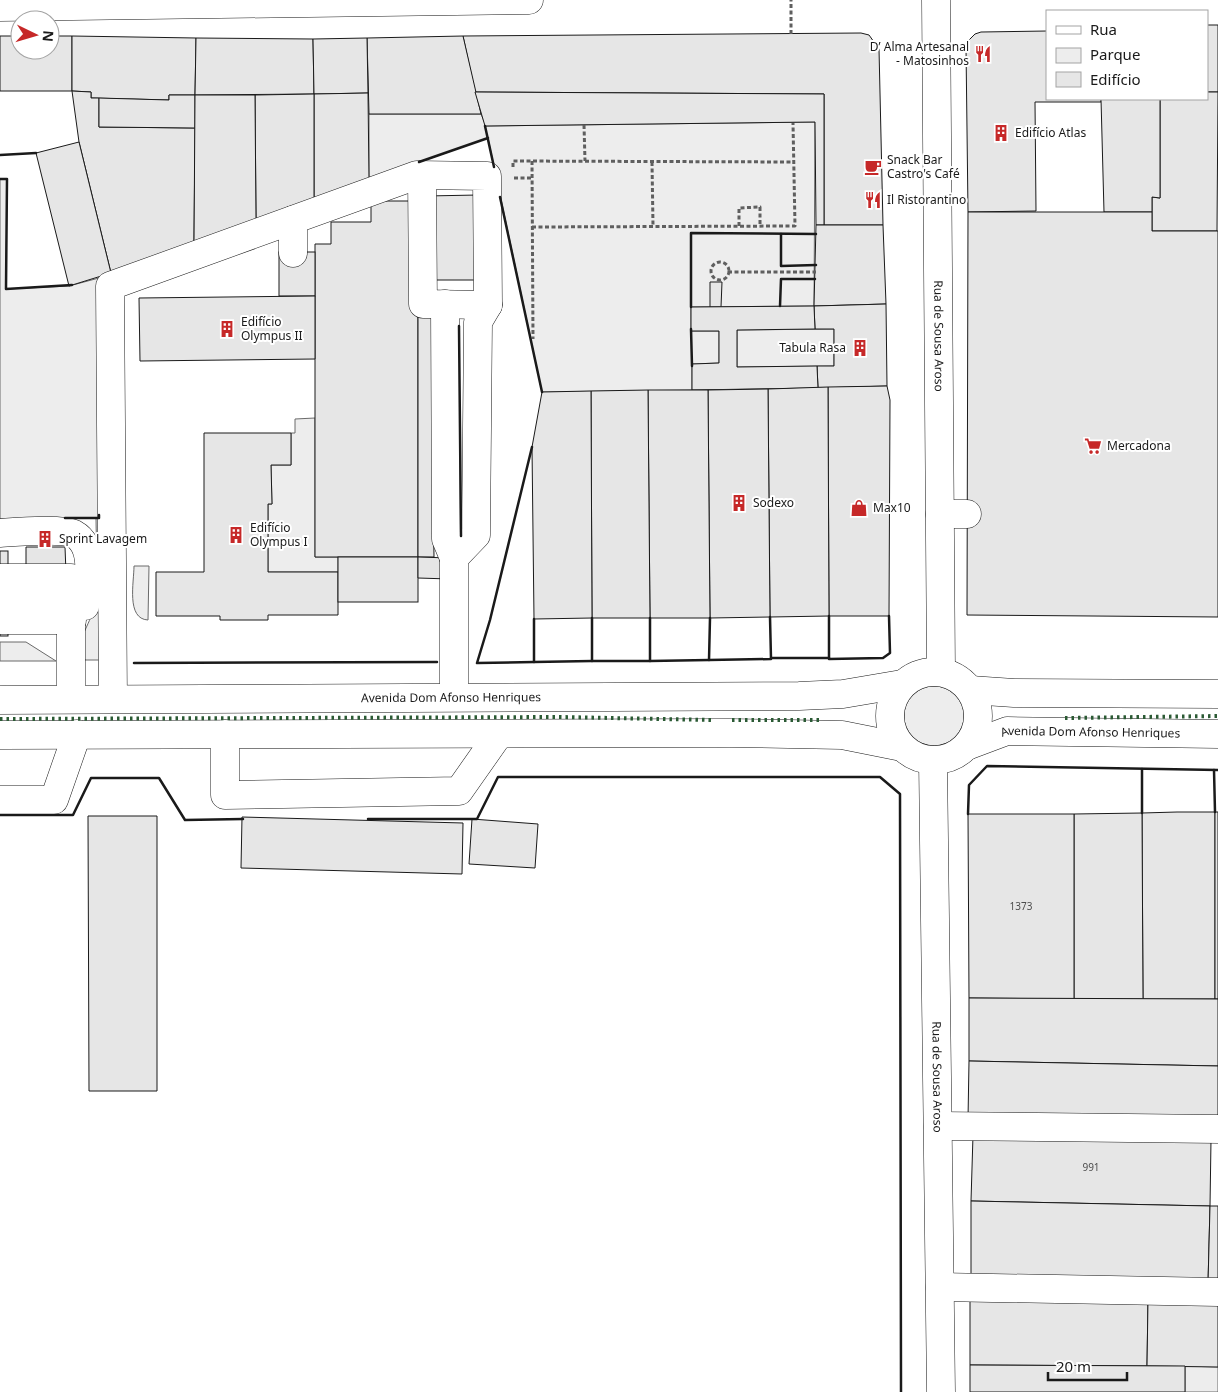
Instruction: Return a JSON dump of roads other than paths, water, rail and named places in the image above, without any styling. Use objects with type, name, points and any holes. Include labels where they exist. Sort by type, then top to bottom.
[{"type":"main road","points":[[0,7],[529,0]]},
{"type":"main road","name":"Rua de Sousa Aroso","points":[[936,0],[941,672]]},
{"type":"main road","points":[[113,699],[110,286],[417,175],[487,176],[488,305],[478,322],[476,535],[454,558]]},
{"type":"main road","points":[[422,175],[423,304],[488,305]]},
{"type":"main road","points":[[293,220],[293,252]]},
{"type":"main road","points":[[445,304],[446,539],[454,558],[454,697]]},
{"type":"main road","points":[[940,514],[967,514]]},
{"type":"main road","points":[[0,533],[65,532],[80,539],[87,551],[88,593],[84,610],[72,619],[0,620]]},
{"type":"main road","points":[[0,578],[71,578],[71,699]]},
{"type":"main road","points":[[0,601],[72,619]]},
{"type":"main road","name":"Avenida Dom Afonso Henriques","points":[[0,700],[799,696],[843,694],[902,684],[914,676],[927,672],[941,672]]},
{"type":"main road","points":[[941,672],[955,677],[970,690],[976,704],[978,719],[975,733],[967,746]]},
{"type":"main road","points":[[902,684],[894,695],[890,708],[892,729],[902,747],[912,755],[933,761]]},
{"type":"main road","points":[[970,690],[1014,693],[1218,694]]},
{"type":"main road","name":"Avenida Dom Afonso Henriques","points":[[933,761],[957,754],[967,746],[1007,731],[1218,734]]},
{"type":"main road","points":[[0,800],[54,800],[77,734]]},
{"type":"main road","points":[[226,734],[224,795],[459,791],[500,734]]},
{"type":"main road","points":[[0,735],[842,735],[902,747]]},
{"type":"main road","name":"Rua de Sousa Aroso","points":[[933,761],[941,1392]]},
{"type":"main road","points":[[938,1126],[1218,1129]]},
{"type":"main road","points":[[940,1287],[1218,1292]]},
{"type":"place","name":"D’ Alma Artesanal - Matosinhos","points":[[983,54]]},
{"type":"place","name":"Edifício Atlas","points":[[1001,133]]},
{"type":"place","name":"Snack Bar Castro's Café","points":[[873,167]]},
{"type":"place","name":"Il Ristorantino","points":[[873,200]]},
{"type":"place","name":"Edifício Olympus II","points":[[227,329]]},
{"type":"place","name":"Tabula Rasa","points":[[860,348]]},
{"type":"place","name":"Mercadona","points":[[1093,446]]},
{"type":"place","name":"Sodexo","points":[[739,503]]},
{"type":"place","name":"Max10","points":[[859,508]]},
{"type":"place","name":"Edifício Olympus I","points":[[236,535]]},
{"type":"place","name":"Sprint Lavagem","points":[[45,539]]}]
